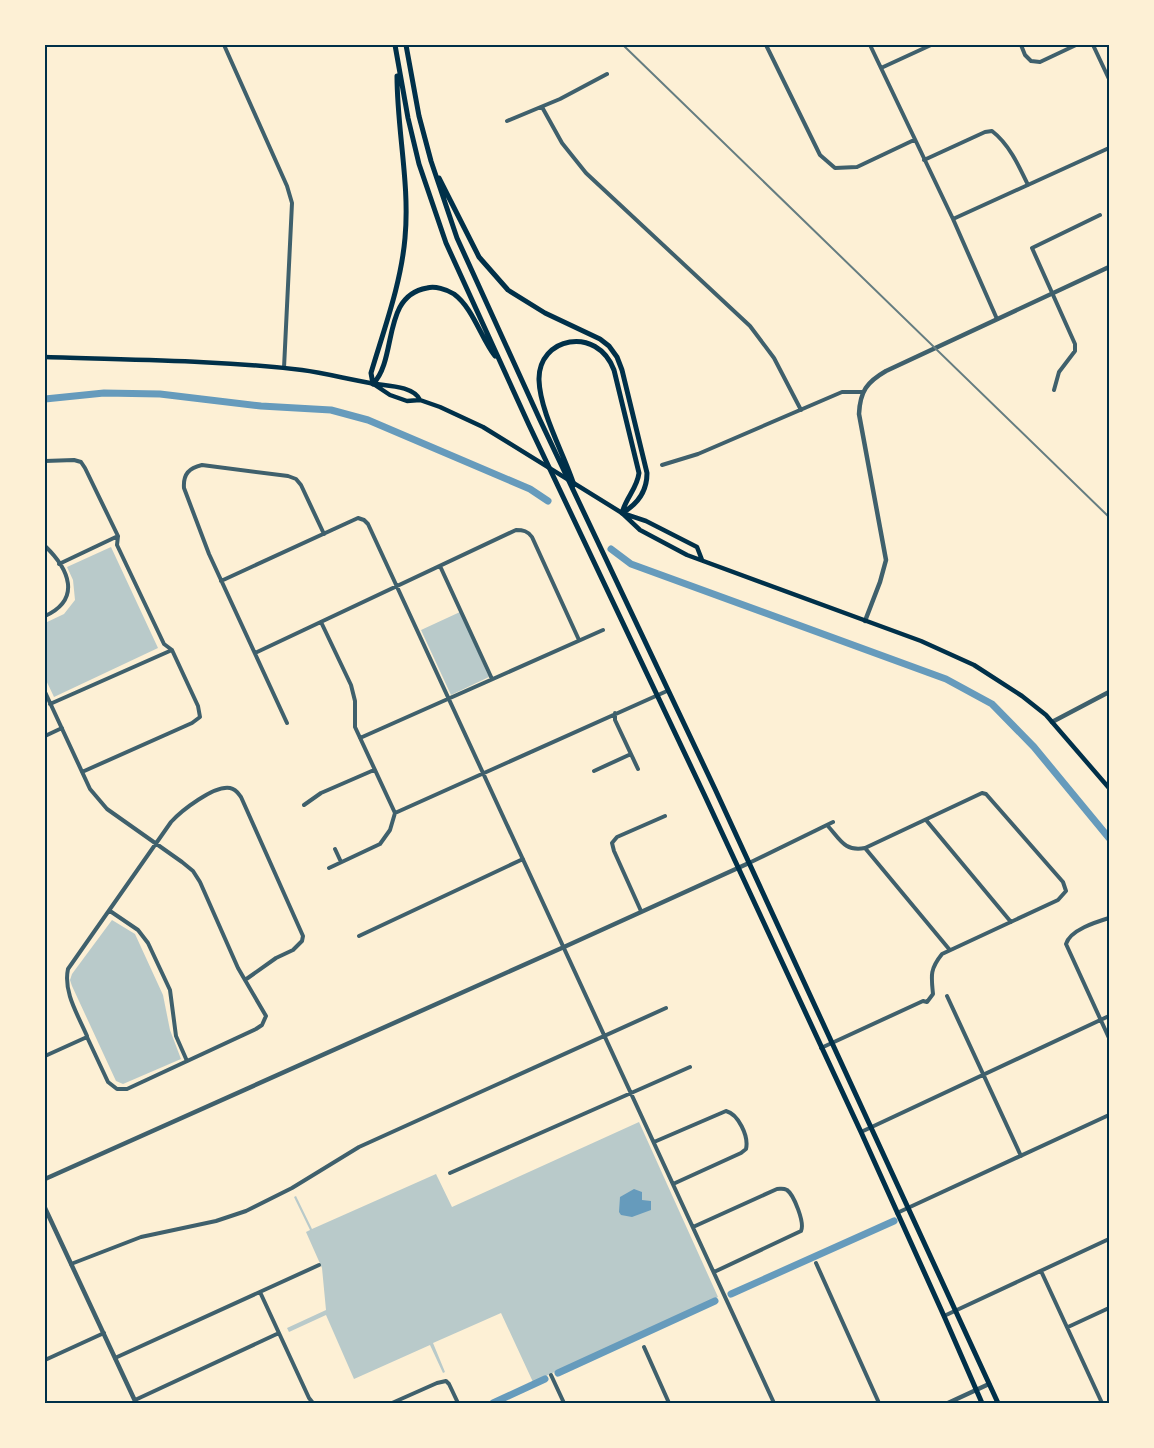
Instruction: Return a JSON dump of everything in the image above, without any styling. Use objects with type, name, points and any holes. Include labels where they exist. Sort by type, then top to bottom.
[{"type":"main road","points":[[395,45],[406,215],[405,238],[397,281],[371,373],[373,384],[390,395],[407,401],[420,400],[483,427],[622,513],[640,530],[687,555],[934,646],[974,665],[1022,696],[1052,722],[1109,788]]},
{"type":"main road","points":[[406,45],[430,160],[457,238],[998,1403]]},
{"type":"main road","points":[[397,66],[419,164],[446,243],[861,1132],[982,1403]]},
{"type":"main road","points":[[430,160],[479,257],[508,290],[546,313],[600,339],[617,357],[647,473],[646,483],[639,499],[634,506],[622,513]]},
{"type":"main road","points":[[373,384],[381,375],[400,307],[407,297],[418,290],[430,287],[453,294],[465,305],[490,351],[502,366]]},
{"type":"main road","points":[[581,507],[543,400],[538,378],[542,362],[548,354],[556,347],[577,341],[589,342],[597,346],[610,360],[614,370],[639,473],[634,489],[625,500],[622,513]]},
{"type":"main road","points":[[45,357],[193,362],[284,368],[334,375],[373,384],[394,385],[417,395],[420,400]]},
{"type":"main road","points":[[622,513],[646,521],[697,547],[702,560]]},
{"type":"street","points":[[224,45],[287,186],[292,203],[284,368]]},
{"type":"street","points":[[766,45],[820,155],[835,168],[857,167],[914,140]]},
{"type":"street","points":[[870,45],[998,319]]},
{"type":"street","points":[[881,68],[930,45]]},
{"type":"street","points":[[1021,45],[1025,55],[1031,61],[1040,62],[1076,45]]},
{"type":"street","points":[[1093,45],[1109,79]]},
{"type":"street","points":[[507,121],[542,107],[607,74]]},
{"type":"street","points":[[542,107],[558,136],[586,173],[750,326],[774,357],[801,410]]},
{"type":"street","points":[[924,160],[985,132],[992,131],[1000,136],[1016,160],[1028,185]]},
{"type":"street","points":[[953,219],[1109,148]]},
{"type":"street","points":[[1054,390],[1059,372],[1075,351],[1075,344],[1032,248],[1100,215]]},
{"type":"street","points":[[866,621],[886,560],[859,414],[863,392],[872,379],[886,370],[1109,267]]},
{"type":"street","points":[[662,465],[698,454],[842,392],[863,392]]},
{"type":"street","points":[[45,461],[74,460],[81,462],[118,536],[117,545],[164,644],[172,650],[198,706],[200,717],[192,723],[82,772]]},
{"type":"street","points":[[287,723],[221,581],[184,488],[186,472],[202,465],[296,479],[324,534]]},
{"type":"street","points":[[221,581],[358,519],[368,524],[774,1403]]},
{"type":"street","points":[[255,653],[516,530],[526,531],[532,537],[579,640]]},
{"type":"street","points":[[59,564],[118,536]]},
{"type":"street","points":[[45,546],[59,564],[68,584],[68,597],[63,606],[45,616]]},
{"type":"street","points":[[440,566],[492,679]]},
{"type":"street","points":[[321,622],[351,685],[355,701],[355,727],[395,813],[390,830],[380,844],[329,868]]},
{"type":"street","points":[[360,738],[603,630]]},
{"type":"street","points":[[50,704],[172,650]]},
{"type":"street","points":[[395,813],[667,691]]},
{"type":"street","points":[[45,692],[90,789],[107,809],[156,843],[193,871],[245,980],[266,1016],[256,1029],[128,1089],[117,1089],[108,1082],[68,991],[65,980],[68,969],[110,910],[156,843],[171,822],[184,808],[225,788],[234,789],[242,797],[303,936],[302,941],[294,950],[276,958],[245,980]]},
{"type":"street","points":[[1052,722],[1109,692]]},
{"type":"street","points":[[615,713],[615,720],[638,769]]},
{"type":"street","points":[[45,736],[62,728]]},
{"type":"street","points":[[594,771],[631,754]]},
{"type":"street","points":[[304,805],[321,793],[374,770]]},
{"type":"street","points":[[820,1048],[923,1001],[927,1002],[933,994],[931,975],[933,966],[942,954],[1058,900],[1066,891],[1063,882],[986,794],[982,793],[865,848],[849,848],[827,825]]},
{"type":"street","points":[[641,911],[612,843],[617,837],[665,816]]},
{"type":"street","points":[[926,819],[1011,922]]},
{"type":"street","points":[[45,1179],[564,948],[833,822]]},
{"type":"street","points":[[865,848],[949,950]]},
{"type":"street","points":[[335,849],[341,862]]},
{"type":"street","points":[[359,936],[523,859]]},
{"type":"street","points":[[110,910],[138,930],[148,943],[170,990],[177,1036],[187,1061]]},
{"type":"street","points":[[1109,918],[1076,932],[1066,940],[1067,947],[1109,1038]]},
{"type":"street","points":[[947,996],[1021,1156]]},
{"type":"street","points":[[71,1264],[141,1237],[216,1221],[246,1211],[292,1188],[359,1147],[666,1008]]},
{"type":"street","points":[[861,1132],[1109,1016]]},
{"type":"street","points":[[45,1056],[87,1036]]},
{"type":"street","points":[[450,1173],[690,1066]]},
{"type":"street","points":[[654,1142],[729,1111],[737,1117],[744,1132],[747,1140],[746,1149],[741,1153],[673,1184]]},
{"type":"street","points":[[897,1213],[1109,1115]]},
{"type":"street","points":[[693,1227],[777,1189],[790,1193],[803,1224],[798,1234],[714,1272]]},
{"type":"street","points":[[45,1208],[135,1401],[279,1333]]},
{"type":"street","points":[[944,1316],[1109,1239]]},
{"type":"street","points":[[816,1263],[879,1403]]},
{"type":"street","points":[[115,1358],[320,1264]]},
{"type":"street","points":[[1041,1271],[1102,1403]]},
{"type":"street","points":[[260,1292],[309,1398],[314,1403]]},
{"type":"street","points":[[1068,1327],[1109,1308]]},
{"type":"street","points":[[45,1360],[104,1334]]},
{"type":"street","points":[[644,1347],[669,1403]]},
{"type":"street","points":[[551,1375],[564,1403]]},
{"type":"street","points":[[392,1403],[446,1381],[458,1403]]},
{"type":"street","points":[[948,1403],[989,1384]]},
{"type":"shaded area","points":[[111,547],[158,648],[54,697],[45,678],[45,623],[64,614],[75,600],[73,580],[67,567]]},
{"type":"shaded area","points":[[460,612],[489,677],[451,695],[421,630]]},
{"type":"shaded area","points":[[112,920],[135,934],[163,995],[170,1030],[181,1059],[123,1084],[116,1081],[70,980],[72,974]]},
{"type":"shaded area","points":[[639,1122],[718,1297],[533,1382],[501,1313],[433,1343],[445,1372],[443,1373],[430,1345],[354,1379],[326,1315],[289,1332],[287,1328],[326,1310],[322,1268],[306,1232],[310,1230],[294,1197],[296,1196],[312,1229],[436,1174],[452,1207]]},
{"type":"water","points":[[634,1189],[642,1192],[642,1200],[651,1201],[651,1210],[632,1217],[621,1215],[619,1212],[620,1197]]},
{"type":"waterway","points":[[45,399],[104,393],[160,394],[261,406],[331,410],[368,420],[530,489],[548,501]]},
{"type":"waterway","points":[[611,549],[631,564],[946,679],[992,704],[1034,747],[1109,838]]},
{"type":"waterway","points":[[731,1294],[894,1221]]},
{"type":"waterway","points":[[558,1373],[715,1301]]},
{"type":"waterway","points":[[493,1403],[545,1379]]},
{"type":"railway","points":[[623,45],[1109,517]]}]
